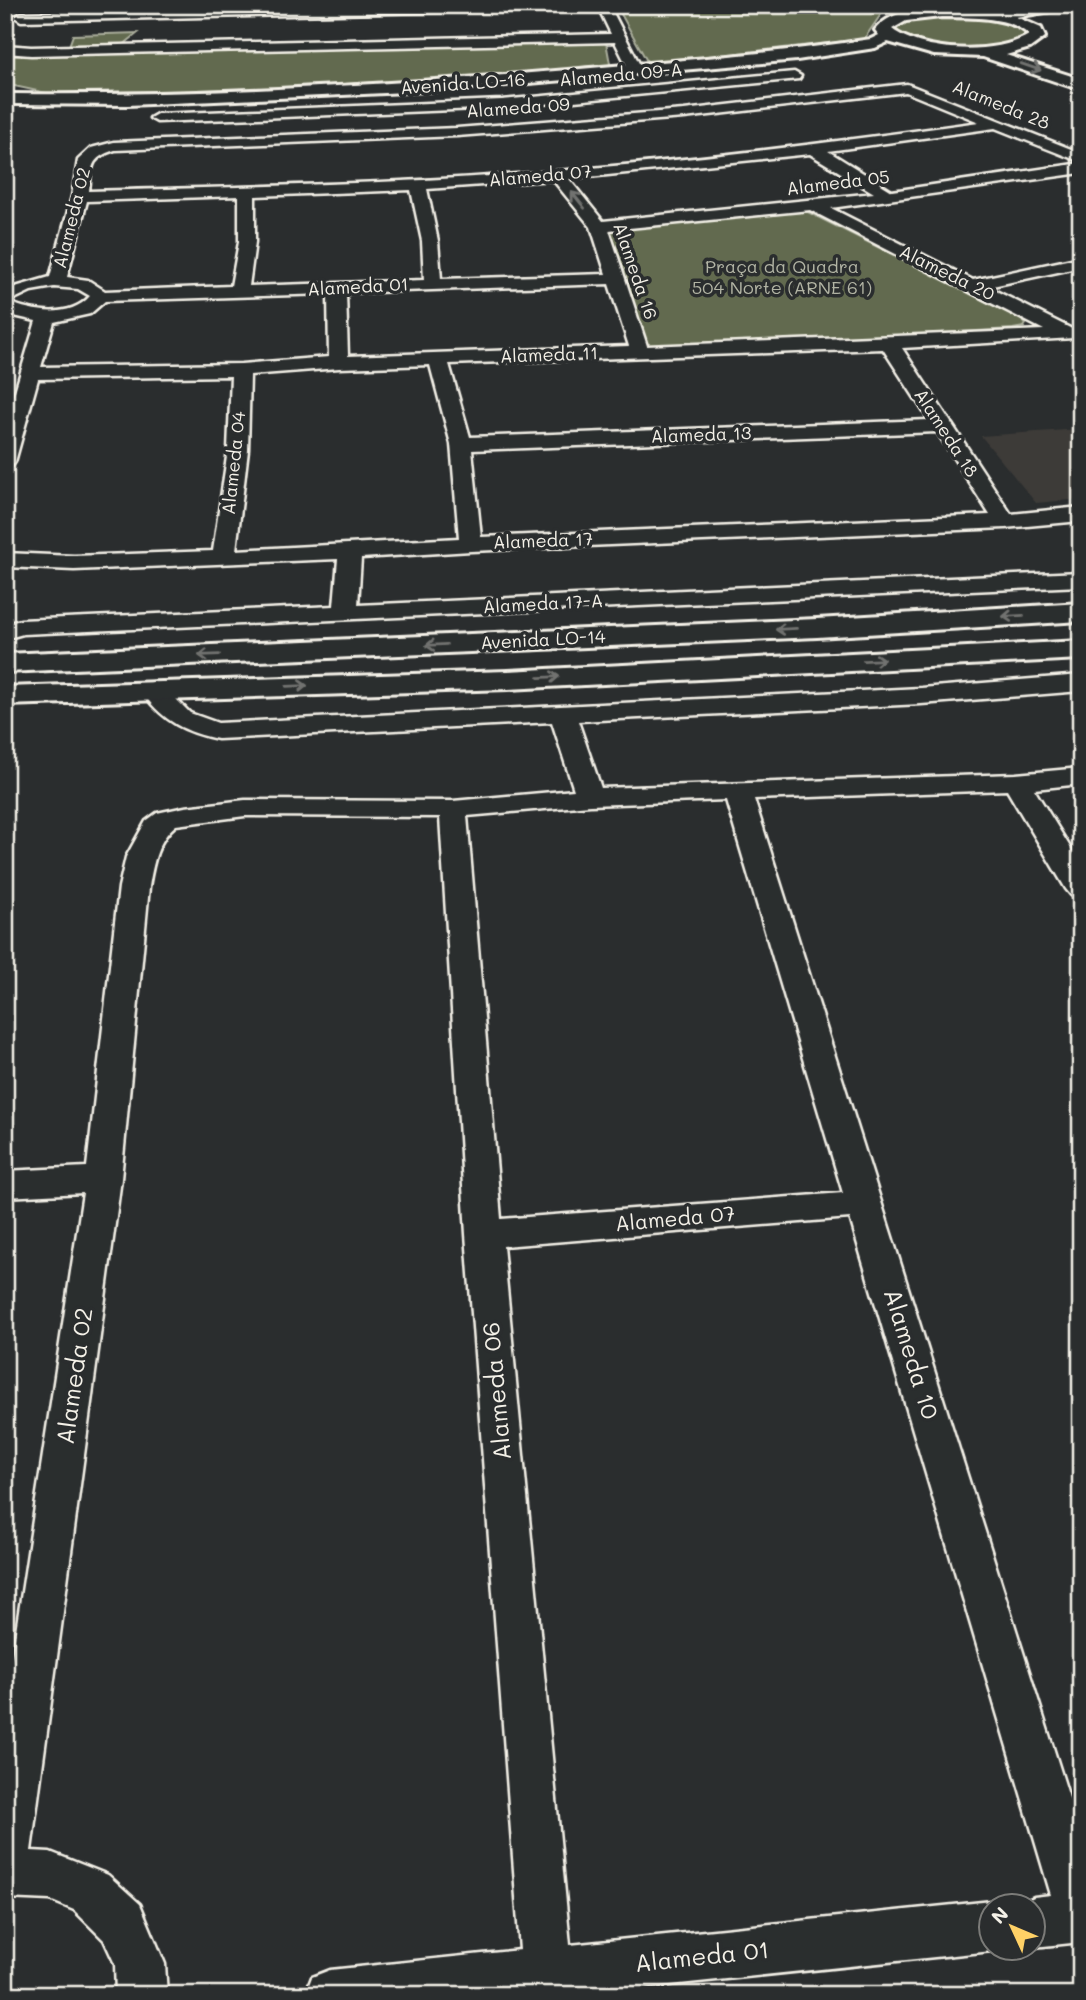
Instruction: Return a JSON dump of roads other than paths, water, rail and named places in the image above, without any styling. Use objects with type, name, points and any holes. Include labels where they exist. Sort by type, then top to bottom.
[{"type":"street","points":[[19,15],[568,5]]},
{"type":"street","points":[[603,5],[635,69]]},
{"type":"street","name":"Avenida LO-16","points":[[920,47],[888,36],[883,30],[887,24],[918,15],[941,13],[990,16],[1062,5]]},
{"type":"street","name":"Avenida LO-16","points":[[797,55],[843,55],[920,47],[980,52],[1012,49],[1035,40],[1056,18],[1077,5]]},
{"type":"street","points":[[882,8],[918,15]]},
{"type":"street","name":"Avenida LO-16","points":[[990,16],[1035,40]]},
{"type":"street","name":"Avenida LO-16","points":[[7,104],[92,107],[128,100],[449,85],[797,55],[875,43],[888,36]]},
{"type":"street","points":[[5,49],[31,51],[619,38]]},
{"type":"street","points":[[980,52],[1081,85]]},
{"type":"street","name":"Alameda 09-A","points":[[157,118],[374,110],[594,97],[794,76]]},
{"type":"street","name":"Alameda 09","points":[[131,144],[324,145],[383,136],[684,114],[906,88]]},
{"type":"street","name":"Alameda 28","points":[[906,88],[1081,158]]},
{"type":"street","points":[[594,97],[625,119]]},
{"type":"street","points":[[374,110],[383,136]]},
{"type":"street","points":[[684,114],[706,128]]},
{"type":"street","name":"Alameda 07","points":[[80,196],[247,191],[333,181],[418,185],[557,175],[815,150],[997,123]]},
{"type":"street","points":[[728,142],[750,155]]},
{"type":"street","name":"Alameda 02","points":[[57,282],[80,196],[82,170],[89,155],[114,146],[131,144]]},
{"type":"street","points":[[815,150],[889,197]]},
{"type":"street","name":"Alameda 05","points":[[599,226],[814,206],[1081,169]]},
{"type":"street","name":"Alameda 16","points":[[557,175],[599,226],[640,352]]},
{"type":"street","points":[[418,185],[430,241],[433,284]]},
{"type":"street","points":[[239,292],[247,242],[247,191]]},
{"type":"street","name":"Alameda 20","points":[[814,206],[1074,337]]},
{"type":"street","points":[[972,285],[1081,262]]},
{"type":"street","name":"Alameda 01","points":[[100,296],[615,279]]},
{"type":"street","points":[[57,282],[92,287],[100,296],[97,302],[77,312],[46,317],[17,314],[6,298],[29,286],[57,282]]},
{"type":"street","points":[[337,290],[339,362]]},
{"type":"street","points":[[5,462],[46,317]]},
{"type":"street","name":"Alameda 11","points":[[31,373],[242,370],[438,358],[1074,337]]},
{"type":"street","name":"Alameda 18","points":[[889,344],[940,426],[1005,521]]},
{"type":"street","points":[[438,358],[461,444],[471,544]]},
{"type":"street","name":"Alameda 04","points":[[224,556],[238,450],[242,370]]},
{"type":"street","name":"Alameda 13","points":[[461,444],[940,426]]},
{"type":"street","name":"Alameda 17","points":[[5,560],[75,563],[350,552],[471,544],[1005,521],[1081,514]]},
{"type":"street","points":[[345,614],[350,552]]},
{"type":"street","name":"Alameda 17-A","points":[[5,632],[21,627],[1077,584]]},
{"type":"street","name":"Avenida LO-14","points":[[5,663],[803,628],[1081,612]]},
{"type":"street","name":"Avenida LO-14","points":[[5,696],[508,680],[1081,650]]},
{"type":"street","points":[[508,680],[511,715]]},
{"type":"street","points":[[153,690],[175,716],[194,727],[218,730],[921,696],[1081,684]]},
{"type":"street","points":[[563,715],[590,797]]},
{"type":"street","points":[[453,809],[590,797],[1016,782],[1081,776]]},
{"type":"street","points":[[1016,782],[1081,889]]},
{"type":"street","name":"Alameda 10","points":[[738,793],[1081,1916]]},
{"type":"street","name":"Alameda 02","points":[[5,1863],[103,1179],[134,887],[140,857],[156,827],[167,819],[185,815],[245,808],[453,809]]},
{"type":"street","name":"Alameda 06","points":[[453,809],[484,1234],[547,1973]]},
{"type":"street","points":[[5,1184],[103,1179]]},
{"type":"street","name":"Alameda 07","points":[[484,1234],[865,1203]]},
{"type":"street","points":[[5,1874],[50,1876],[91,1892],[122,1922],[140,1964],[142,1995]]},
{"type":"street","points":[[1048,1920],[1081,1916]]},
{"type":"street","name":"Alameda 01","points":[[330,1995],[978,1927]]},
{"type":"park label","name":"Praça da Quadra 504 Norte (ARNE 61)","points":[[782,277]]}]
